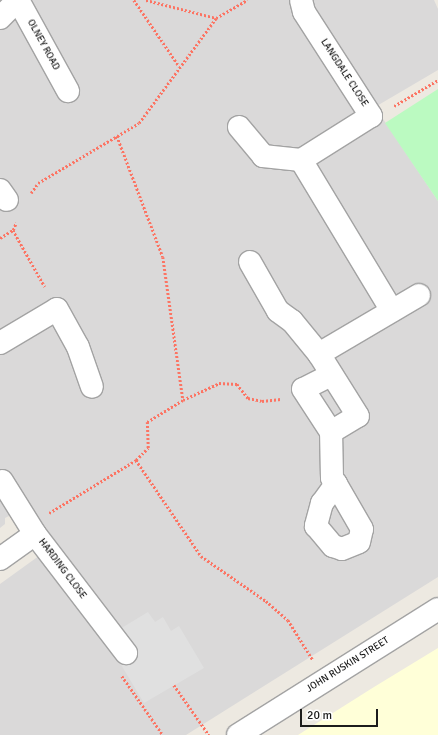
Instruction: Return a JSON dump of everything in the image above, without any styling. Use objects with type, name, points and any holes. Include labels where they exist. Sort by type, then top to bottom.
[{"type":"street","name":"OLNEY ROAD","points":[[0,18],[18,0],[68,91]]},
{"type":"street","name":"LANGDALE CLOSE","points":[[300,0],[304,12],[372,116],[301,160]]},
{"type":"street","points":[[239,127],[263,156],[301,160],[392,311]]},
{"type":"street","points":[[250,262],[278,311],[292,321],[319,354],[358,416],[331,432]]},
{"type":"street","points":[[319,354],[419,295]]},
{"type":"street","points":[[0,343],[57,309],[78,347],[92,388]]},
{"type":"street","points":[[331,375],[303,389],[331,432],[332,478],[336,484]]},
{"type":"street","name":"HARDING CLOSE","points":[[2,481],[32,529],[126,653]]},
{"type":"street","points":[[0,559],[32,529]]},
{"type":"street","name":"JOHN RUSKIN STREET","points":[[238,735],[438,608]]},
{"type":"path","points":[[134,0],[179,66]]},
{"type":"path","points":[[146,0],[216,18]]},
{"type":"path","points":[[11,197],[38,183],[139,122],[216,18],[247,0]]},
{"type":"path","points":[[372,116],[384,112],[438,80]]},
{"type":"path","points":[[117,136],[163,257],[183,400]]},
{"type":"path","points":[[0,238],[13,230],[18,218]]},
{"type":"path","points":[[13,230],[57,309]]},
{"type":"path","points":[[32,529],[136,460],[148,448],[147,422],[183,400],[219,383],[236,384],[248,398],[262,401],[282,398],[303,389]]},
{"type":"path","points":[[136,460],[201,556],[266,601],[288,620],[326,679]]},
{"type":"path","points":[[126,653],[120,674],[163,735]]},
{"type":"path","points":[[174,685],[209,735]]},
{"type":"shaded area","points":[[0,0],[434,0],[438,9],[438,70],[375,107],[438,201],[438,577],[186,735],[0,735],[0,584],[43,553],[15,513],[5,518],[5,524],[0,528]]},
{"type":"shaded area","points":[[148,612],[155,622],[163,617],[171,631],[179,626],[204,668],[144,703],[105,638]]},
{"type":"shaded area","points":[[438,648],[438,735],[298,735],[374,687]]},
{"type":"green space","points":[[438,89],[438,201],[385,123]]}]
